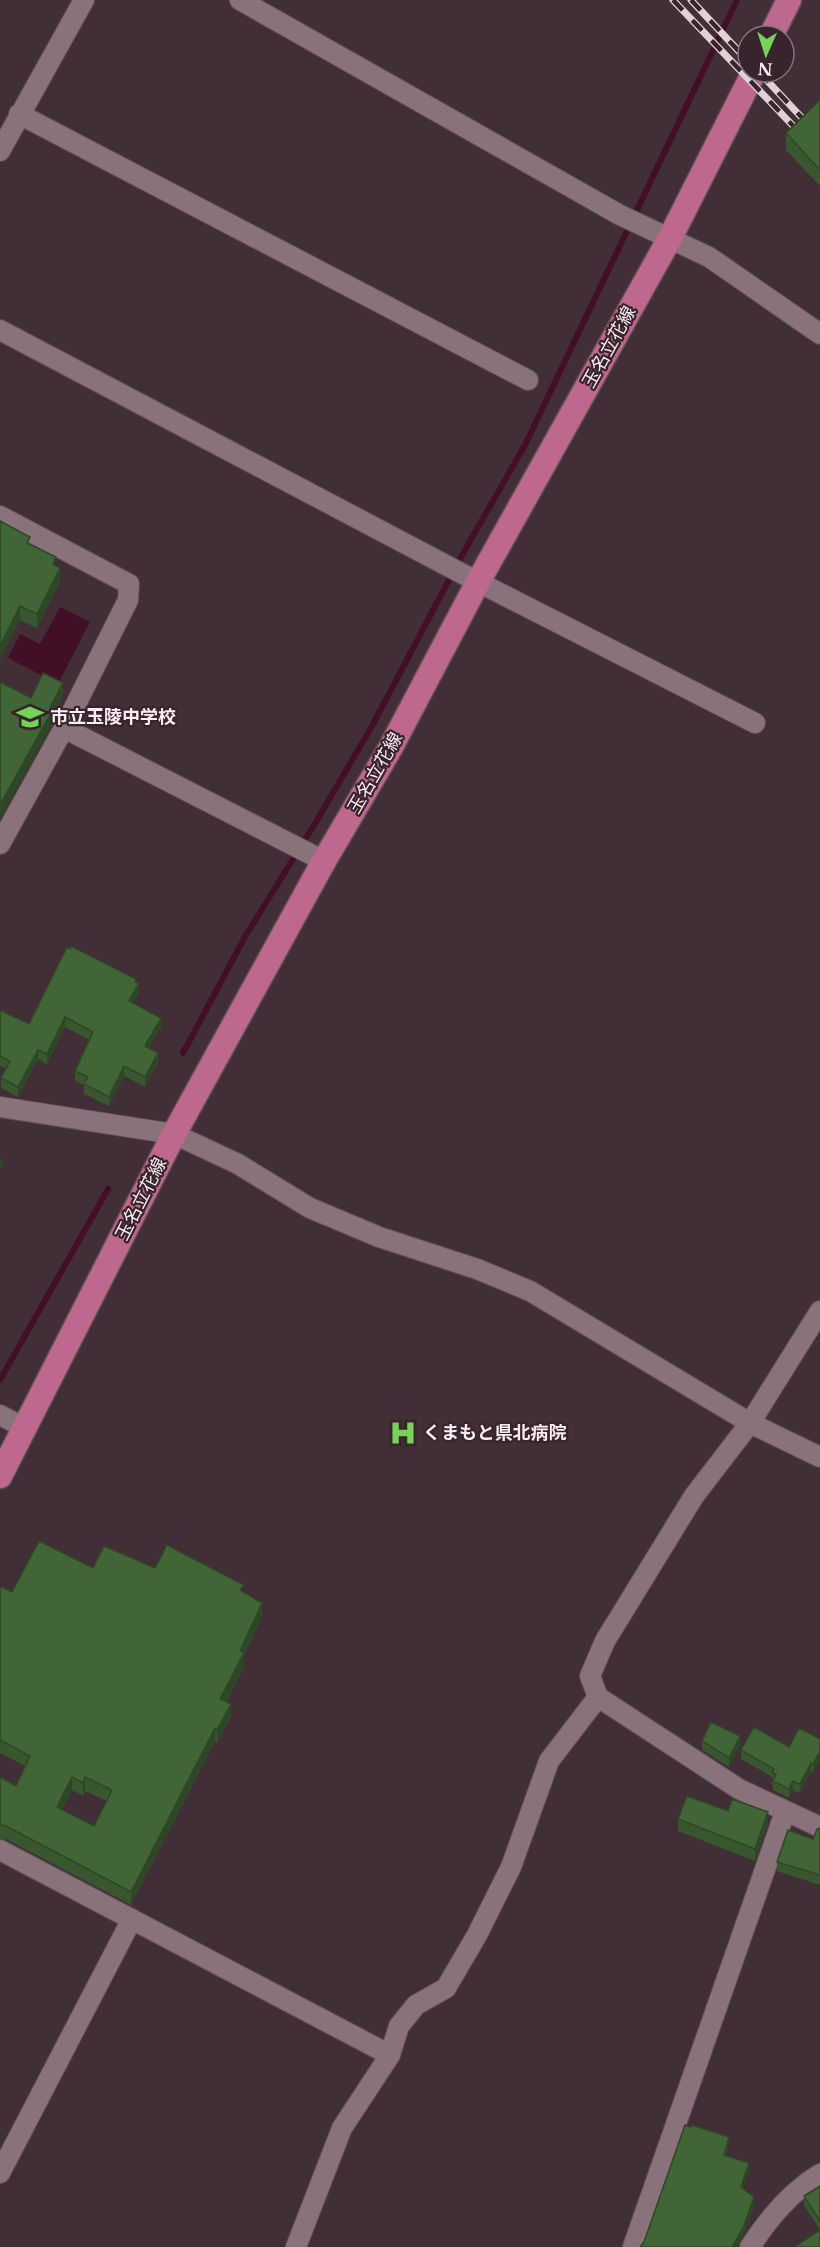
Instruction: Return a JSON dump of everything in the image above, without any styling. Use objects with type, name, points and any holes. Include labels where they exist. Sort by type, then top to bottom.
[{"type":"main road","points":[[777,24],[789,0]]},
{"type":"main road","name":"玉名立花線","points":[[0,1476],[315,856],[391,747],[478,582],[670,238],[748,84]]},
{"type":"street","points":[[0,151],[84,0]]},
{"type":"street","points":[[240,0],[620,215],[710,257],[820,334]]},
{"type":"street","points":[[19,114],[528,380]]},
{"type":"street","points":[[0,330],[478,582],[755,723]]},
{"type":"street","points":[[0,516],[129,585],[128,600],[63,728],[0,844]]},
{"type":"street","points":[[63,728],[315,856]]},
{"type":"street","points":[[0,1107],[174,1134],[238,1164],[310,1208],[379,1238],[477,1269],[530,1291],[750,1423],[820,1457]]},
{"type":"street","points":[[820,1311],[750,1423],[694,1496],[605,1641],[590,1676],[598,1697],[739,1789],[820,1827]]},
{"type":"street","points":[[0,1415],[25,1428]]},
{"type":"street","points":[[296,2247],[342,2128],[390,2055],[399,2026],[416,2005],[446,1988],[477,1935],[511,1867],[549,1761],[598,1697]]},
{"type":"street","points":[[633,2247],[785,1812]]},
{"type":"street","points":[[0,1850],[390,2055]]},
{"type":"street","points":[[0,2173],[132,1919]]},
{"type":"street","points":[[750,2247],[762,2229],[803,2185],[820,2174]]},
{"type":"shaded area","points":[[60,607],[90,622],[58,684],[8,658],[20,634],[40,644]]},
{"type":"building","points":[[820,100],[820,170],[786,133]]},
{"type":"building","points":[[0,521],[30,537],[27,543],[56,557],[53,564],[60,568],[37,614],[20,606],[0,646]]},
{"type":"building","points":[[43,673],[63,683],[50,707],[53,709],[0,805],[0,682],[31,698]]},
{"type":"building","points":[[71,946],[136,979],[135,982],[139,983],[129,1001],[161,1018],[145,1046],[158,1053],[145,1077],[124,1066],[109,1097],[84,1084],[88,1077],[75,1071],[93,1032],[65,1017],[47,1054],[38,1050],[18,1087],[1,1078],[10,1061],[0,1056],[0,1010],[29,1024],[67,947],[70,949]]},
{"type":"building","points":[[39,1541],[93,1568],[104,1546],[155,1568],[167,1545],[244,1585],[240,1590],[262,1603],[240,1651],[244,1653],[220,1699],[231,1704],[217,1730],[215,1728],[131,1892],[6,1826],[0,1825],[0,1777],[16,1786],[30,1756],[0,1740],[0,1586],[12,1592]],"holes":[[[72,1777],[83,1783],[85,1777],[112,1790],[94,1826],[57,1807]]]},
{"type":"building","points":[[711,1722],[740,1736],[729,1758],[702,1741]]},
{"type":"building","points":[[754,1727],[789,1747],[799,1728],[820,1739],[820,1751],[800,1784],[793,1781],[789,1789],[773,1781],[776,1774],[772,1773],[774,1769],[741,1750]]},
{"type":"building","points":[[687,1796],[728,1811],[732,1799],[768,1812],[755,1849],[678,1819]]},
{"type":"building","points":[[820,1828],[820,1875],[777,1862],[788,1830],[813,1839],[817,1829]]},
{"type":"building","points":[[685,2125],[691,2127],[692,2125],[729,2137],[724,2155],[749,2163],[741,2187],[754,2197],[744,2226],[732,2247],[640,2247],[644,2242]]},
{"type":"building","points":[[820,2186],[820,2221],[804,2196]]},
{"type":"building","points":[[820,2230],[820,2247],[796,2246]]},
{"type":"waterway","points":[[183,1053],[246,935],[372,726],[461,557],[525,445],[737,0]]},
{"type":"waterway","points":[[0,1380],[108,1189]]},
{"type":"railway","points":[[673,0],[820,154]]},
{"type":"railway","points":[[691,0],[736,48]]},
{"type":"railway","points":[[770,84],[820,137]]},
{"type":"place","name":"市立玉陵中学校","points":[[30,717]]},
{"type":"place","name":"くまもと県北病院","points":[[403,1433]]}]
